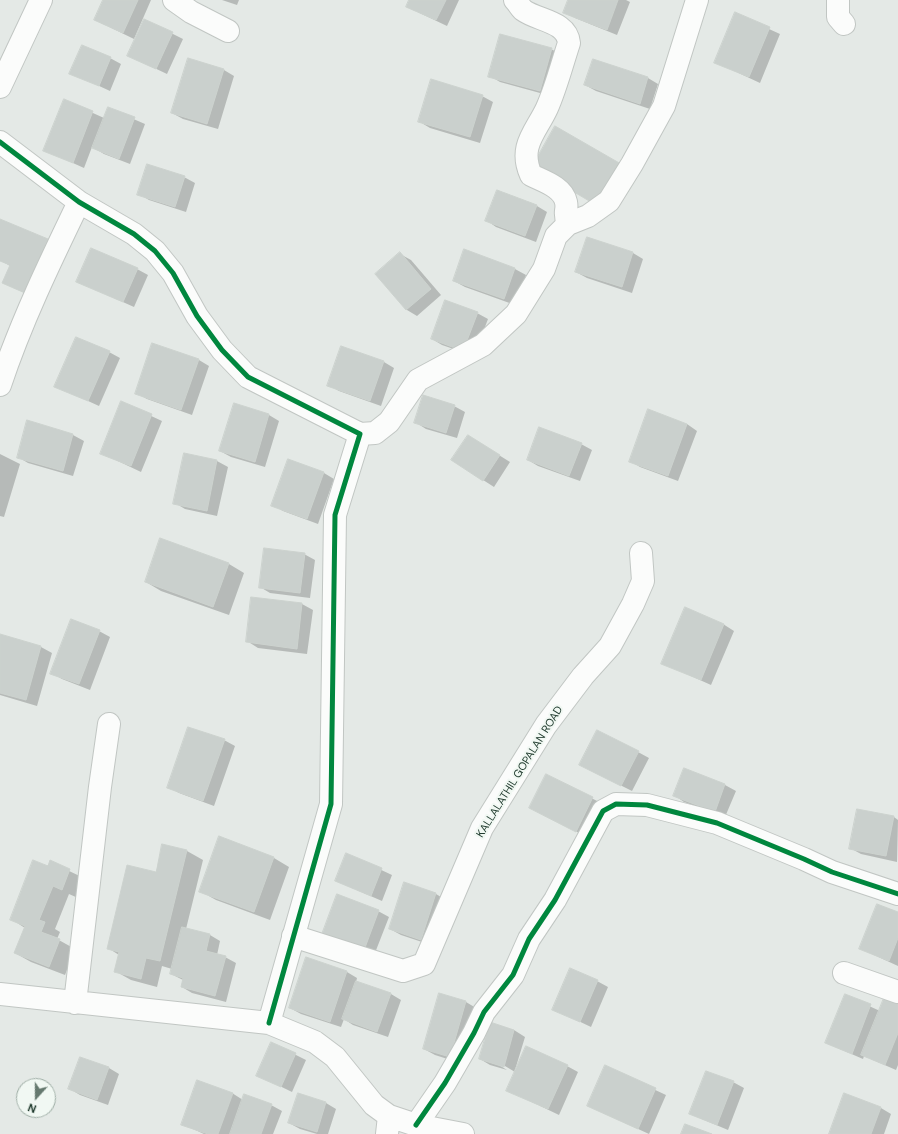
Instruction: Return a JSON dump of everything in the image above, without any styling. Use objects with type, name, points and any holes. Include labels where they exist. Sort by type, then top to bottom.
[{"type":"street","points":[[0,87],[41,0]]},
{"type":"street","points":[[174,0],[191,12],[228,31]]},
{"type":"street","points":[[516,0],[523,10],[561,28],[568,35],[568,44],[547,108],[530,136],[526,163],[531,175],[552,185],[563,194],[566,203],[564,213],[568,224]]},
{"type":"street","points":[[0,142],[79,202],[134,234],[155,251],[173,273],[197,316],[222,350],[248,377],[360,434],[375,433],[389,422],[418,380],[483,345],[516,314],[544,269],[556,236],[568,224],[588,216],[609,201],[632,164],[664,106],[697,0]]},
{"type":"street","points":[[838,0],[838,17],[844,24]]},
{"type":"street","points":[[0,385],[16,341],[53,256],[79,202]]},
{"type":"street","points":[[269,1023],[332,804],[335,515],[360,434]]},
{"type":"street","name":"KALLALATHIL GOPALAN ROAD","points":[[293,936],[404,971],[424,964],[482,828],[546,725],[583,676],[610,646],[633,604],[643,582],[641,553]]},
{"type":"street","points":[[75,1003],[100,787],[109,724]]},
{"type":"street","points":[[416,1125],[445,1083],[474,1033],[484,1012],[513,975],[529,939],[555,900],[582,848],[593,833],[603,810],[616,804],[647,805],[717,823],[832,872],[898,894]]},
{"type":"street","points":[[844,973],[898,992]]},
{"type":"street","points":[[0,994],[269,1023],[315,1042],[330,1054],[354,1080],[388,1125],[416,1125],[463,1134]]},
{"type":"building","points":[[103,0],[138,0],[123,33],[94,20]]},
{"type":"building","points":[[409,0],[446,0],[436,20],[406,7]]},
{"type":"building","points":[[568,0],[618,0],[607,30],[563,13]]},
{"type":"building","points":[[735,12],[770,27],[749,77],[714,63]]},
{"type":"building","points":[[144,19],[173,32],[156,69],[127,56]]},
{"type":"building","points":[[500,34],[552,48],[540,91],[488,77]]},
{"type":"building","points":[[82,45],[111,57],[99,86],[69,74]]},
{"type":"building","points":[[188,58],[224,69],[207,124],[171,113]]},
{"type":"building","points":[[593,59],[648,77],[640,104],[584,85]]},
{"type":"building","points":[[431,79],[483,95],[470,137],[418,122]]},
{"type":"building","points":[[64,99],[93,111],[73,163],[43,151]]},
{"type":"building","points":[[108,107],[135,117],[119,159],[92,148]]},
{"type":"building","points":[[555,126],[621,164],[596,205],[532,167]]},
{"type":"building","points":[[147,164],[185,176],[175,207],[137,195]]},
{"type":"building","points":[[497,190],[537,205],[525,236],[485,221]]},
{"type":"building","points":[[0,219],[48,239],[25,293],[2,283],[10,265],[0,261]]},
{"type":"building","points":[[587,237],[633,252],[622,287],[575,272]]},
{"type":"building","points":[[91,248],[138,268],[123,302],[76,282]]},
{"type":"building","points":[[464,249],[515,268],[504,299],[453,281]]},
{"type":"building","points":[[400,252],[431,289],[406,310],[375,274]]},
{"type":"building","points":[[445,300],[478,312],[463,351],[431,339]]},
{"type":"building","points":[[76,337],[110,351],[88,401],[54,387]]},
{"type":"building","points":[[152,343],[199,359],[181,410],[135,394]]},
{"type":"building","points":[[341,346],[384,361],[370,401],[327,386]]},
{"type":"building","points":[[423,395],[455,405],[446,433],[414,423]]},
{"type":"building","points":[[121,401],[152,414],[131,466],[100,454]]},
{"type":"building","points":[[234,403],[269,414],[255,462],[219,451]]},
{"type":"building","points":[[648,409],[687,424],[668,476],[629,462]]},
{"type":"building","points":[[27,420],[73,434],[63,471],[17,458]]},
{"type":"building","points":[[539,427],[582,443],[569,476],[527,460]]},
{"type":"building","points":[[468,435],[500,455],[483,481],[451,460]]},
{"type":"building","points":[[184,453],[217,460],[207,511],[173,504]]},
{"type":"building","points":[[288,459],[324,472],[307,519],[271,506]]},
{"type":"building","points":[[160,538],[229,563],[213,607],[145,582]]},
{"type":"building","points":[[264,548],[305,553],[300,593],[259,588]]},
{"type":"building","points":[[251,597],[302,603],[297,649],[246,642]]},
{"type":"building","points":[[685,607],[724,624],[701,680],[661,664]]},
{"type":"building","points":[[71,619],[100,630],[79,684],[50,674]]},
{"type":"building","points":[[0,634],[41,646],[26,700],[0,693]]},
{"type":"building","points":[[188,727],[225,739],[203,801],[167,788]]},
{"type":"building","points":[[597,730],[639,751],[621,786],[579,765]]},
{"type":"building","points":[[684,768],[725,784],[715,812],[673,796]]},
{"type":"building","points":[[546,774],[593,797],[576,832],[529,808]]},
{"type":"building","points":[[857,809],[894,816],[886,856],[849,849]]},
{"type":"building","points":[[219,836],[274,857],[254,912],[199,892]]},
{"type":"building","points":[[162,844],[187,850],[160,961],[146,958],[141,979],[114,972],[119,952],[107,949],[127,865],[156,872]]},
{"type":"building","points":[[346,853],[382,868],[371,896],[335,881]]},
{"type":"building","points":[[33,860],[48,866],[50,860],[70,869],[62,890],[53,886],[39,920],[45,922],[41,932],[60,939],[49,967],[14,953],[25,926],[10,920]]},
{"type":"building","points":[[404,882],[436,893],[421,940],[389,929]]},
{"type":"building","points":[[337,894],[379,910],[363,953],[321,937]]},
{"type":"building","points":[[877,904],[898,912],[898,938],[889,961],[859,949]]},
{"type":"building","points":[[182,927],[210,934],[206,951],[226,956],[215,996],[181,987],[183,978],[170,974]]},
{"type":"building","points":[[306,957],[347,971],[330,1022],[289,1008]]},
{"type":"building","points":[[570,968],[598,980],[580,1022],[552,1010]]},
{"type":"building","points":[[356,981],[391,993],[377,1032],[342,1019]]},
{"type":"building","points":[[439,993],[466,1001],[450,1057],[423,1049]]},
{"type":"building","points":[[845,994],[871,1004],[852,1054],[825,1043]]},
{"type":"building","points":[[884,998],[898,1004],[898,1033],[885,1065],[861,1055]]},
{"type":"building","points":[[490,1022],[514,1030],[504,1067],[479,1059]]},
{"type":"building","points":[[271,1042],[296,1053],[281,1087],[256,1076]]},
{"type":"building","points":[[526,1046],[568,1065],[548,1109],[506,1091]]},
{"type":"building","points":[[80,1057],[109,1067],[97,1100],[68,1089]]},
{"type":"building","points":[[605,1065],[656,1088],[638,1129],[587,1106]]},
{"type":"building","points":[[706,1071],[734,1081],[717,1125],[689,1114]]},
{"type":"building","points":[[197,1080],[233,1093],[218,1134],[208,1134],[181,1125]]},
{"type":"building","points":[[298,1093],[326,1102],[317,1132],[288,1123]]},
{"type":"building","points":[[844,1093],[881,1107],[871,1134],[829,1134]]},
{"type":"building","points":[[244,1094],[272,1104],[261,1134],[230,1134]]},
{"type":"building","points":[[685,1124],[712,1134],[681,1134]]},
{"type":"cycle path","points":[[0,142],[79,202],[134,234],[155,251],[173,273],[197,316],[222,350],[248,377],[360,434],[335,515],[331,804],[269,1023]]},
{"type":"cycle path","points":[[416,1125],[445,1083],[474,1033],[484,1012],[513,975],[529,939],[555,900],[603,811],[616,804],[647,805],[717,823],[832,872],[898,894]]}]
